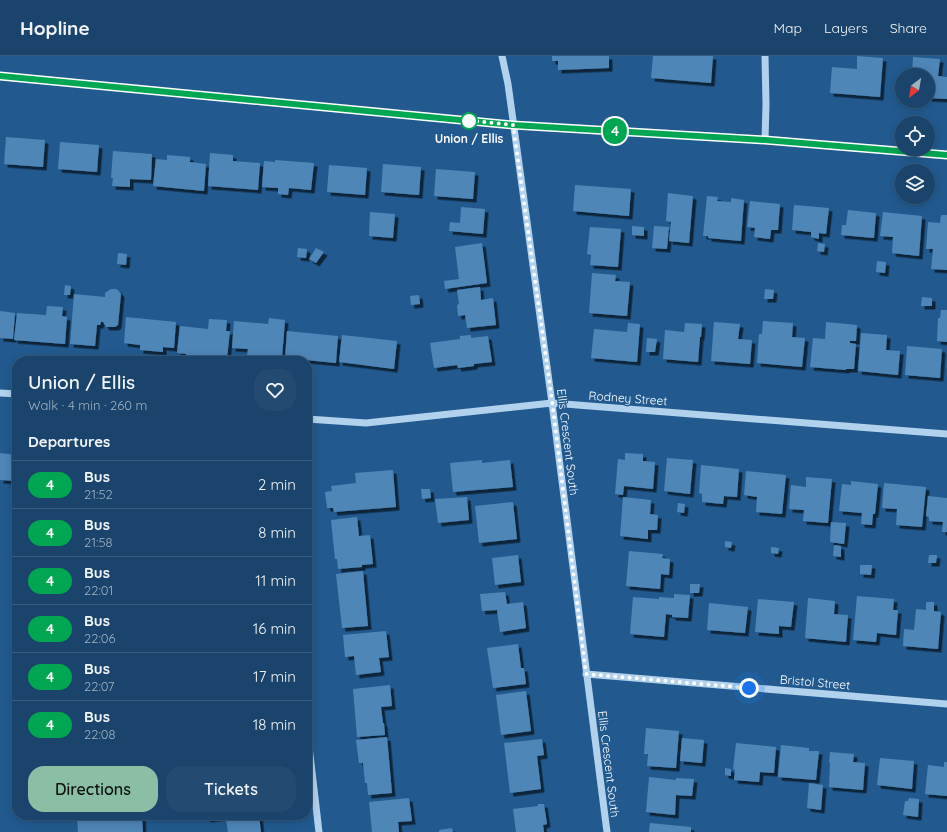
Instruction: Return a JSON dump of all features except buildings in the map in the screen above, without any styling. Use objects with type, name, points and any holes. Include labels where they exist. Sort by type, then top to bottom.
[{"type":"street","name":"Ellis Crescent South","points":[[502,56],[508,84],[552,403],[607,832]]},
{"type":"street","points":[[765,56],[765,140]]},
{"type":"street","points":[[0,76],[513,125],[765,140],[947,155]]},
{"type":"street","points":[[0,393],[12,394]]},
{"type":"street","name":"Rodney Street","points":[[312,419],[366,423],[552,403],[947,434]]},
{"type":"street","name":"Bristol Street","points":[[586,674],[947,704]]},
{"type":"street","points":[[312,772],[319,832]]},
{"type":"bus line","name":"4","points":[[0,76],[513,125],[765,140],[947,155]]},
{"type":"place","name":"Union / Ellis","points":[[469,121]]},
{"type":"route","points":[[469,121],[466,120],[513,125],[551,393],[586,674],[749,688]]}]
